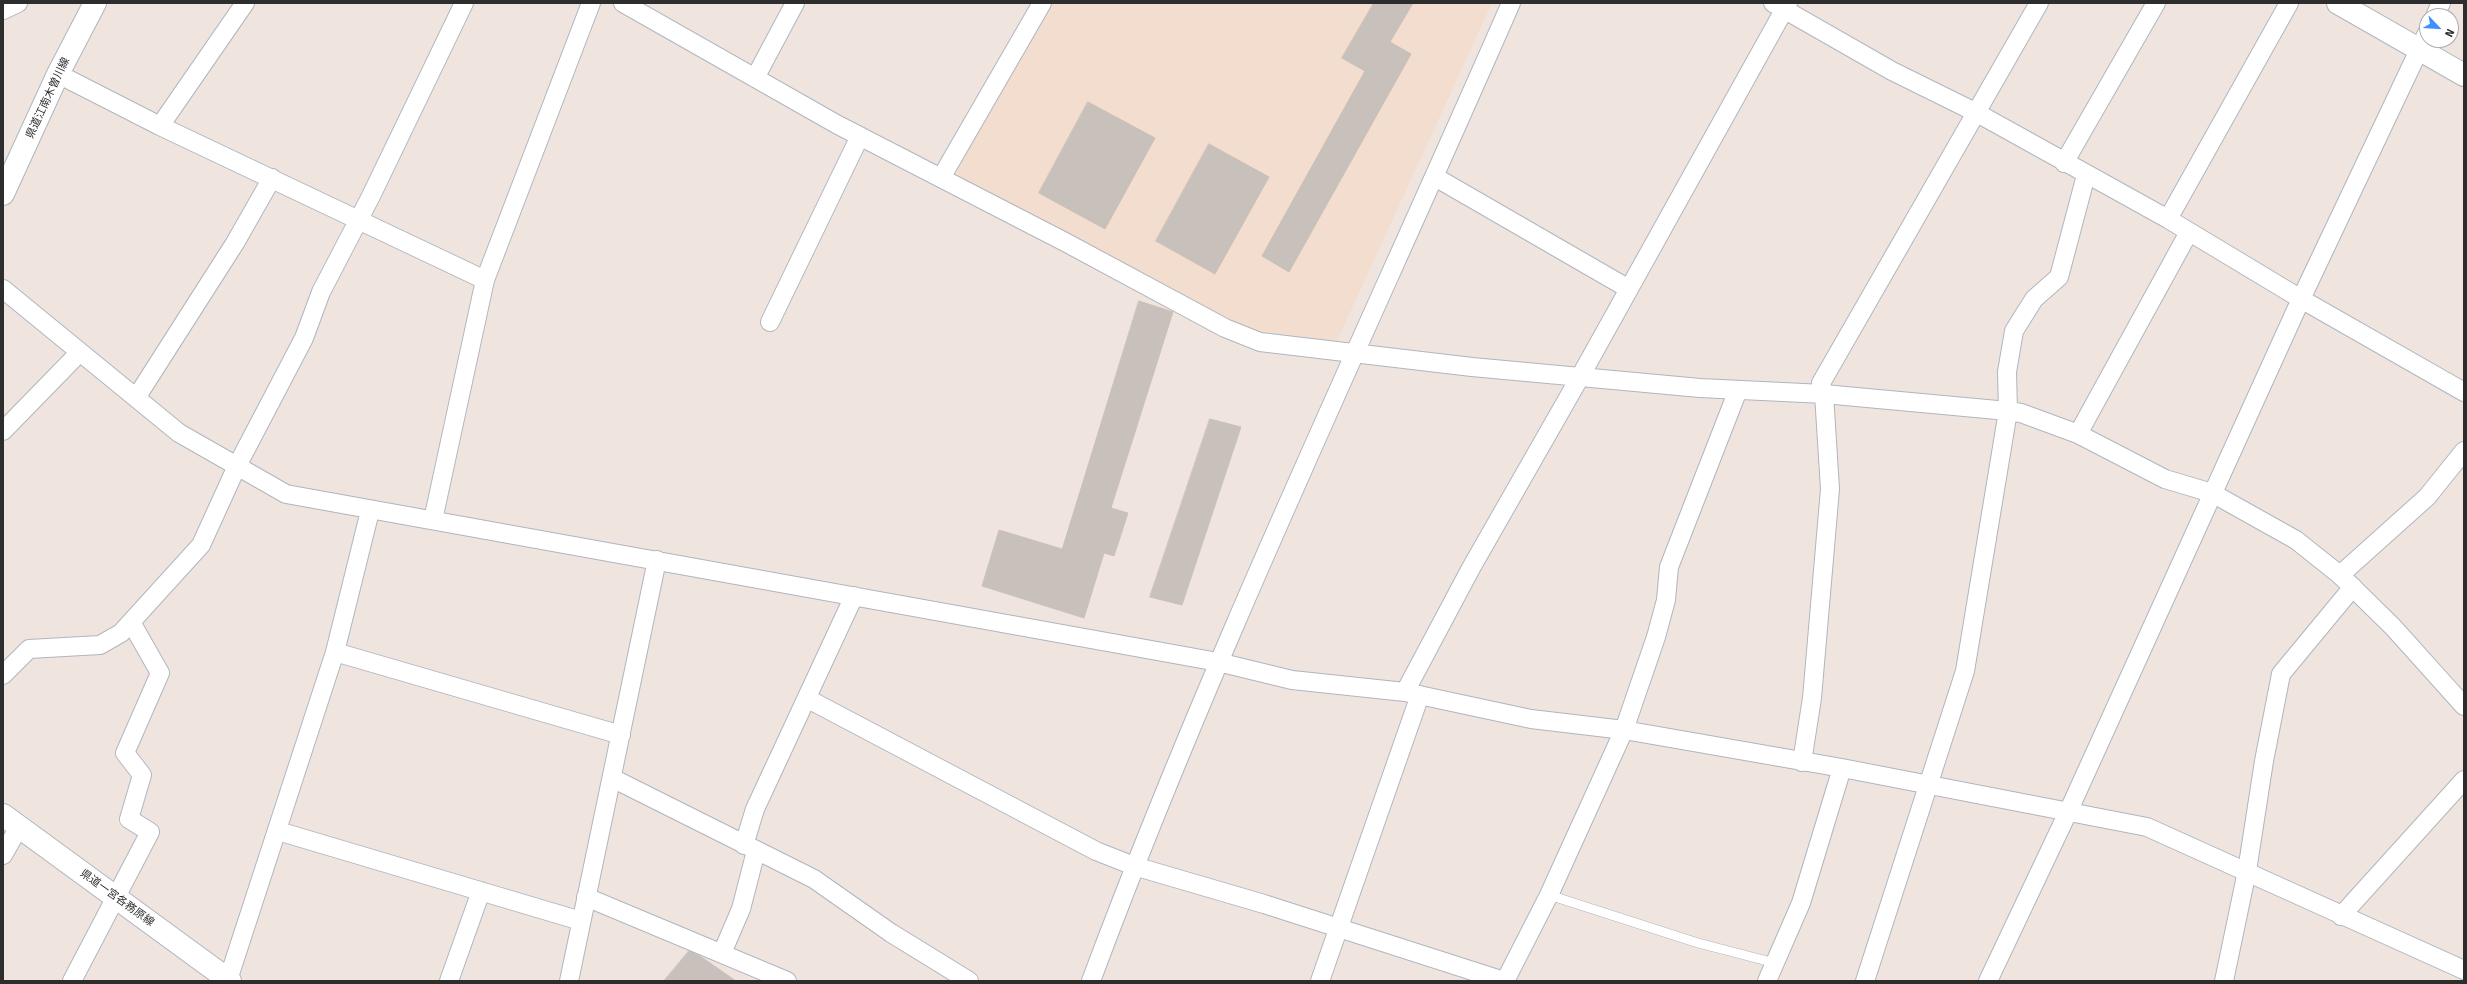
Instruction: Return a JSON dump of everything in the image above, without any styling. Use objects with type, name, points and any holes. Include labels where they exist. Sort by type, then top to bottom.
[{"type":"main road","name":"県道江南木曽川線","points":[[3,194],[58,74],[95,3]]},
{"type":"main road","points":[[2338,3],[2419,40]]},
{"type":"main road","points":[[2430,48],[2464,75]]},
{"type":"main road","name":"県道一宮各務原線","points":[[11,821],[229,980]]},
{"type":"street","points":[[3,10],[18,3]]},
{"type":"street","points":[[160,126],[245,3]]},
{"type":"street","points":[[3,674],[29,649],[100,645],[121,633],[201,545],[237,466],[304,338],[321,292],[358,220],[464,3]]},
{"type":"street","points":[[433,520],[485,280],[591,3]]},
{"type":"street","points":[[623,3],[860,136],[1225,328],[1260,342],[1472,367],[1580,377],[1738,390],[1824,394],[2021,412],[2078,434],[2165,479],[2212,493],[2296,540],[2340,575],[2393,627],[2464,706]]},
{"type":"street","points":[[755,78],[795,3]]},
{"type":"street","points":[[941,178],[1042,3]]},
{"type":"street","points":[[1091,981],[1134,866],[1218,662],[1355,352],[1435,177],[1511,3]]},
{"type":"street","points":[[1802,762],[1812,698],[1830,489],[1824,394],[1821,383],[2039,3]]},
{"type":"street","points":[[2064,163],[2156,3]]},
{"type":"street","points":[[2168,219],[2289,3]]},
{"type":"street","points":[[1320,981],[1413,694],[1471,568],[1629,289],[1781,5],[1892,71],[1977,113],[2064,163],[2168,219],[2464,392]]},
{"type":"street","points":[[1988,981],[2069,810],[2301,298],[2420,48]]},
{"type":"street","points":[[58,74],[160,126],[485,280]]},
{"type":"street","points":[[770,322],[860,136]]},
{"type":"street","points":[[1865,981],[1930,786],[1966,671],[2008,411],[2007,372],[2014,331],[2034,299],[2059,277],[2086,175]]},
{"type":"street","points":[[1435,177],[1629,289]]},
{"type":"street","points":[[136,398],[235,243],[272,178]]},
{"type":"street","points":[[2078,434],[2189,232]]},
{"type":"street","points":[[3,289],[179,433],[286,494],[1218,662],[1292,680],[1413,694],[1531,718],[1624,730],[2069,810],[2147,827],[2247,871],[2341,916],[2464,970]]},
{"type":"street","points":[[3,431],[80,352]]},
{"type":"street","points":[[808,699],[1096,851],[1134,866],[1505,981],[1549,895],[1624,730],[1656,637],[1666,600],[1669,567],[1738,390]]},
{"type":"street","points":[[2340,575],[2427,497],[2464,451]]},
{"type":"street","points":[[229,980],[278,831],[334,652],[370,510]]},
{"type":"street","points":[[569,981],[658,560]]},
{"type":"street","points":[[2224,981],[2247,871],[2264,761],[2281,674],[2352,587]]},
{"type":"street","points":[[722,953],[741,910],[755,809],[808,699],[854,596]]},
{"type":"street","points":[[72,981],[150,832],[129,819],[142,775],[125,753],[160,673],[131,622]]},
{"type":"street","points":[[334,652],[621,735]]},
{"type":"street","points":[[1767,981],[1801,903],[1842,768]]},
{"type":"street","points":[[612,778],[814,879],[891,933],[969,981]]},
{"type":"street","points":[[2341,916],[2464,780]]},
{"type":"street","points":[[3,855],[11,821]]},
{"type":"street","points":[[278,831],[581,921]]},
{"type":"street","points":[[449,981],[481,891]]},
{"type":"street","points":[[586,897],[787,981]]},
{"type":"lane","points":[[1549,895],[1698,943],[1775,963]]},
{"type":"shaded area","points":[[1052,3],[1492,3],[1336,343],[1255,330],[1240,325],[958,176],[958,161]]},
{"type":"building","points":[[1374,3],[1413,3],[1390,42],[1411,54],[1289,272],[1262,256],[1365,71],[1342,58]]},
{"type":"building","points":[[1088,102],[1155,138],[1105,229],[1039,193]]},
{"type":"building","points":[[1209,144],[1269,177],[1215,274],[1156,241]]},
{"type":"building","points":[[1139,301],[1173,312],[1111,508],[1128,513],[1114,556],[1104,553],[1084,618],[982,586],[999,530],[1062,549]]},
{"type":"building","points":[[1210,419],[1241,427],[1182,605],[1150,597]]},
{"type":"building","points":[[689,951],[700,956],[736,981],[664,981]]}]
